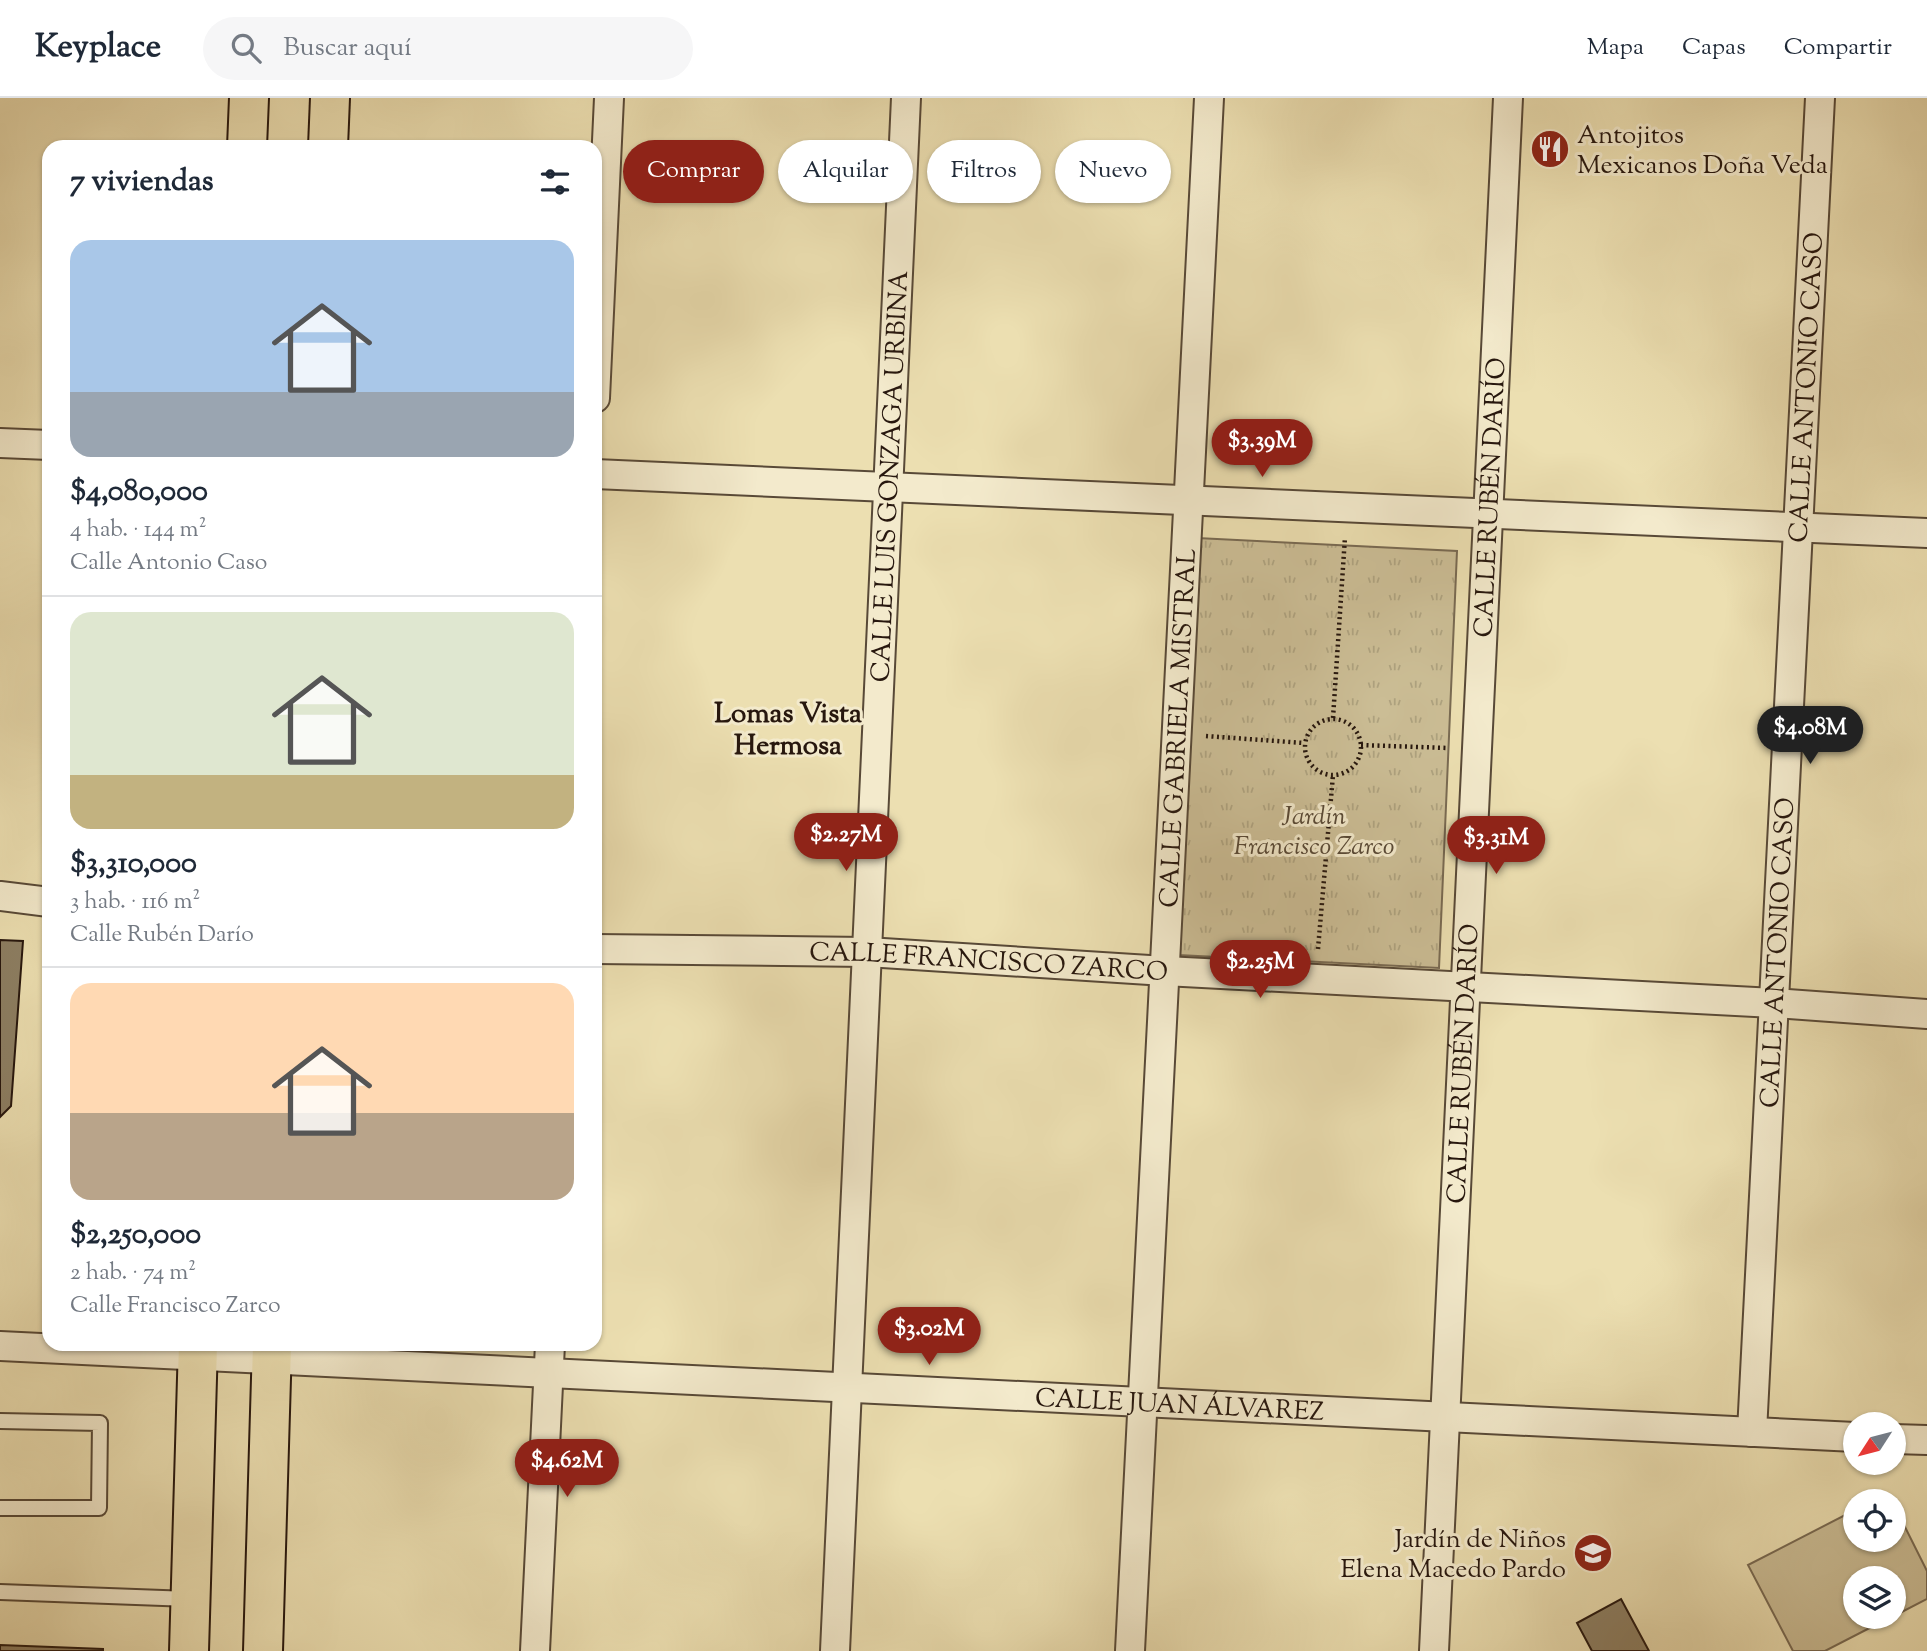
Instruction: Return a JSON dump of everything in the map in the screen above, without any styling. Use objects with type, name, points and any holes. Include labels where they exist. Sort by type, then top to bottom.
[{"type":"main road","points":[[247,140],[249,98]]},
{"type":"main road","points":[[328,140],[330,98]]},
{"type":"main road","points":[[189,1651],[198,1351]]},
{"type":"main road","points":[[263,1651],[271,1352]]},
{"type":"street","points":[[602,248],[609,98]]},
{"type":"street","name":"CALLE LUIS GONZAGA URBINA","points":[[835,1651],[906,98]]},
{"type":"street","name":"CALLE GABRIELA MISTRAL","points":[[1130,1651],[1209,98]]},
{"type":"street","name":"CALLE RUBÉN DARÍO","points":[[1434,1651],[1508,98]]},
{"type":"street","name":"CALLE ANTONIO CASO","points":[[1752,1432],[1820,98]]},
{"type":"street","points":[[0,443],[42,445]]},
{"type":"street","points":[[602,474],[1927,533]]},
{"type":"street","points":[[0,896],[42,901]]},
{"type":"street","name":"CALLE FRANCISCO ZARCO","points":[[602,948],[867,952],[1927,1013]]},
{"type":"street","name":"CALLE JUAN ÁLVAREZ","points":[[2,1343],[42,1344]]},
{"type":"street","name":"CALLE JUAN ÁLVAREZ","points":[[234,1351],[548,1373],[1843,1436]]},
{"type":"street","points":[[535,1651],[550,1351]]},
{"type":"street","points":[[1906,1439],[1927,1440]]},
{"type":"lane","points":[[0,1421],[100,1423],[99,1508],[0,1508]]},
{"type":"lane","points":[[0,1592],[191,1599]]},
{"type":"path","points":[[1333,718],[1347,507]]},
{"type":"path","points":[[1342,719],[1356,729],[1360,737],[1360,754],[1350,770],[1341,774],[1323,774],[1315,769],[1305,753],[1304,743],[1306,735],[1317,722],[1342,719]]},
{"type":"path","points":[[1177,734],[1304,743]]},
{"type":"path","points":[[1361,745],[1477,749]]},
{"type":"path","points":[[1316,979],[1332,775]]},
{"type":"green space","name":"Jardín Francisco Zarco","points":[[1197,538],[1457,551],[1439,968],[1178,955]]},
{"type":"green space","points":[[1843,1516],[1843,1552],[1906,1552],[1906,1529],[1927,1571],[1927,1599],[1906,1610],[1906,1566],[1843,1566],[1843,1629],[1868,1629],[1825,1651],[1793,1651],[1748,1565]]},
{"type":"building","points":[[0,940],[23,941],[11,1106],[0,1117]]},
{"type":"building","points":[[1621,1599],[1649,1651],[1592,1651],[1577,1623]]},
{"type":"building","points":[[0,1645],[103,1649],[103,1651],[0,1651]]},
{"type":"place","name":"Antojitos Mexicanos Doña Veda","points":[[1550,149]]},
{"type":"place","name":"Jardín de Niños Elena Macedo Pardo","points":[[1593,1553]]},
{"type":"district","name":"Lomas Vista Hermosa","points":[[788,728]]}]
